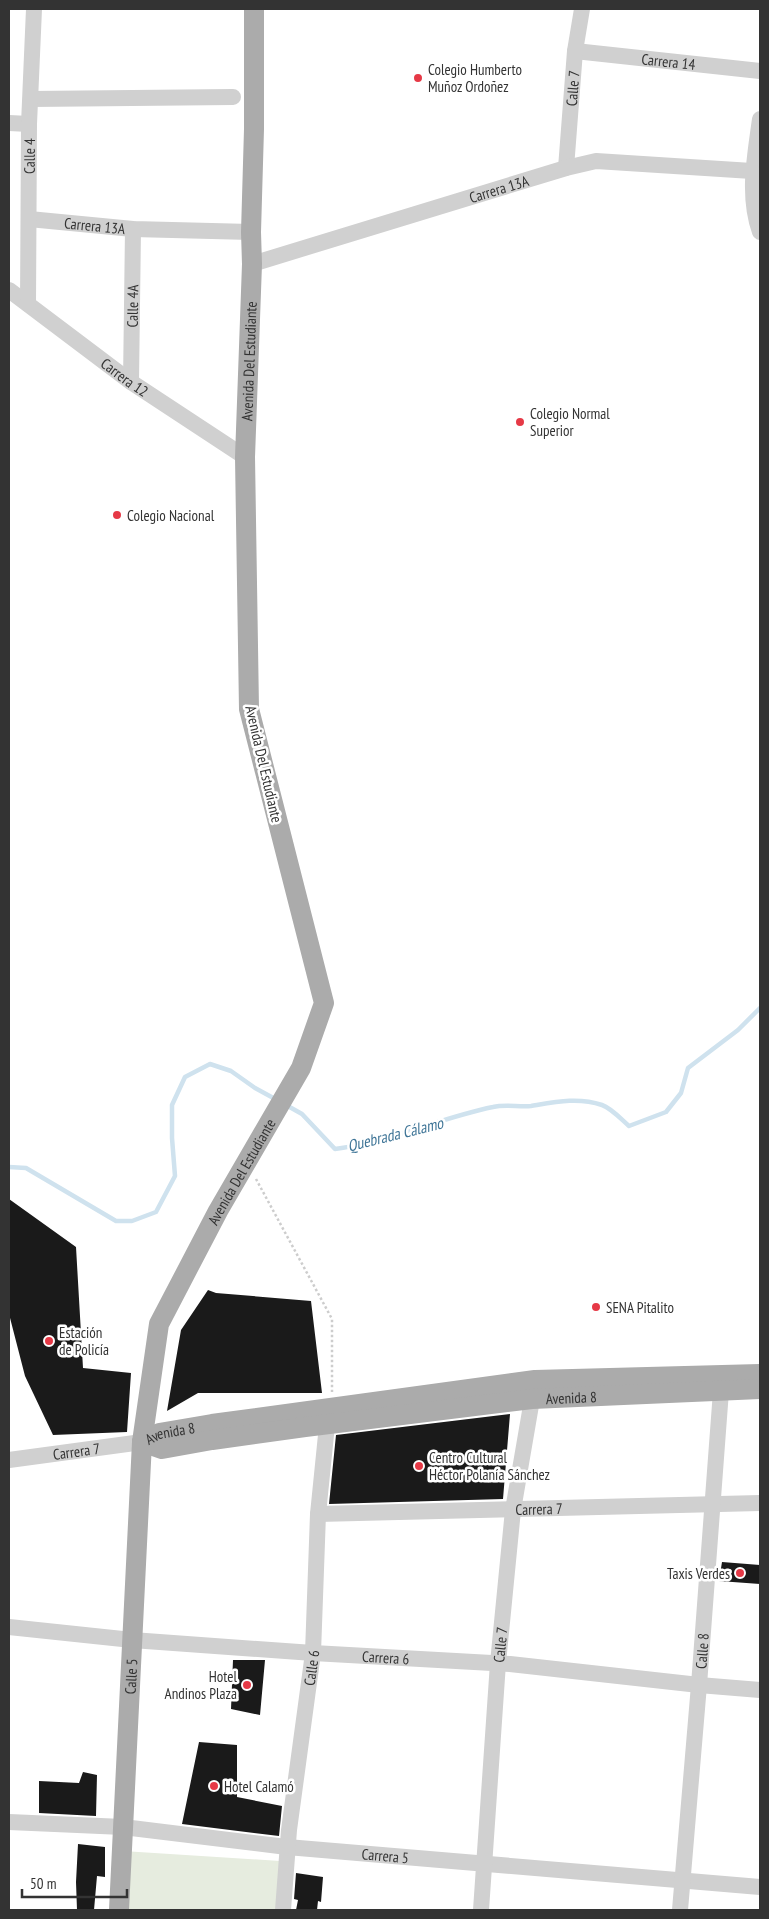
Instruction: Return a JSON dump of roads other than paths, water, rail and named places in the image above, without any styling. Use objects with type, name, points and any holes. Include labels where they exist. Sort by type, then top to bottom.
[{"type":"main road","name":"Avenida Del Estudiante","points":[[142,1442],[159,1324],[218,1211],[301,1068],[324,1003],[249,709],[245,457],[252,264],[254,9]]},
{"type":"main road","name":"Avenida 8","points":[[142,1442],[159,1433],[534,1389],[760,1374]]},
{"type":"main road","name":"Avenida 8","points":[[534,1389],[721,1391],[760,1389]]},
{"type":"main road","name":"Calle 5","points":[[119,1910],[142,1442]]},
{"type":"street","name":"Calle 4","points":[[28,304],[29,124],[34,9]]},
{"type":"street","name":"Calle 7","points":[[566,168],[575,51],[582,9]]},
{"type":"street","name":"Carrera 14","points":[[575,51],[760,71]]},
{"type":"street","points":[[30,99],[233,97]]},
{"type":"street","points":[[760,120],[752,171],[757,222],[760,232]]},
{"type":"street","points":[[9,123],[29,124]]},
{"type":"street","name":"Carrera 13A","points":[[252,264],[566,168],[596,161],[752,171]]},
{"type":"street","name":"Carrera 13A","points":[[29,219],[134,229],[251,232]]},
{"type":"street","name":"Calle 4A","points":[[131,382],[134,229]]},
{"type":"street","name":"Carrera 12","points":[[9,290],[131,382],[245,457]]},
{"type":"street","name":"Calle 7","points":[[481,1910],[486,1863],[498,1663],[513,1510],[534,1389]]},
{"type":"street","name":"Calle 8","points":[[680,1910],[700,1685],[721,1391]]},
{"type":"street","name":"Calle 6","points":[[283,1910],[288,1848],[313,1653],[318,1514],[328,1414]]},
{"type":"street","name":"Carrera 7","points":[[9,1460],[142,1442]]},
{"type":"street","name":"Carrera 7","points":[[318,1514],[760,1503]]},
{"type":"street","name":"Carrera 6","points":[[9,1627],[132,1640],[313,1653],[498,1663],[760,1690]]},
{"type":"street","name":"Carrera 5","points":[[9,1822],[123,1827],[288,1848],[760,1886]]},
{"type":"waterway","name":"Quebrada Cálamo","points":[[286,1105],[302,1114],[335,1149],[395,1136],[453,1117],[502,1106],[531,1106],[566,1101],[584,1101],[602,1105],[629,1126],[666,1112],[681,1093],[688,1068],[738,1030],[760,1008]]},
{"type":"waterway","name":"Quebrada Cálamo","points":[[9,1167],[26,1168],[116,1221],[132,1221],[156,1212],[175,1176],[172,1105],[185,1077],[210,1064],[231,1071],[255,1088],[277,1100]]},
{"type":"place","name":"Colegio Humberto Muñoz Ordoñez","points":[[418,78]]},
{"type":"place","name":"Colegio Normal Superior","points":[[520,422]]},
{"type":"place","name":"Colegio Nacional","points":[[117,515]]},
{"type":"place","name":"SENA Pitalito","points":[[596,1307]]},
{"type":"place","name":"Estación de Policía","points":[[49,1341]]},
{"type":"place","name":"Centro Cultural Héctor Polanía Sánchez","points":[[419,1466]]},
{"type":"place","name":"Taxis Verdes","points":[[740,1573]]},
{"type":"place","name":"Hotel Andinos Plaza","points":[[247,1685]]},
{"type":"place","name":"Hotel Calamó","points":[[214,1786]]}]
